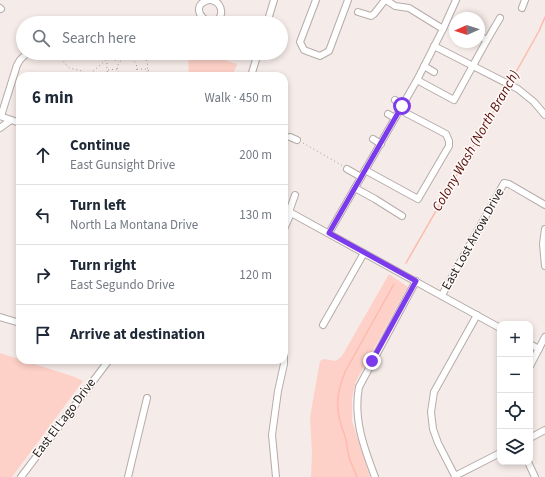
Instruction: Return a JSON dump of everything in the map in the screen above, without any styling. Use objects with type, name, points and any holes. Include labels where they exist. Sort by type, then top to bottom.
[{"type":"street","points":[[269,16],[274,0]]},
{"type":"street","points":[[316,0],[300,42],[304,50],[320,56],[329,51],[348,0]]},
{"type":"street","points":[[358,12],[371,16],[385,0],[395,6],[409,8],[443,29]]},
{"type":"street","points":[[329,233],[417,80],[456,0]]},
{"type":"street","points":[[522,8],[525,0]]},
{"type":"street","points":[[417,80],[454,100],[500,18]]},
{"type":"street","points":[[434,46],[518,89],[534,102],[545,115]]},
{"type":"street","points":[[16,122],[1,116],[17,65],[20,60]]},
{"type":"street","points":[[252,72],[256,60]]},
{"type":"street","points":[[424,66],[434,72]]},
{"type":"street","points":[[365,170],[418,199],[448,146],[449,141],[446,134],[406,113],[402,106],[395,100]]},
{"type":"street","points":[[388,114],[395,118]]},
{"type":"street","points":[[0,128],[11,120]]},
{"type":"street","points":[[290,137],[297,140]]},
{"type":"street","points":[[373,139],[381,144]]},
{"type":"street","points":[[347,169],[362,177]]},
{"type":"street","name":"East Lost Arrow Drive","points":[[442,295],[504,183],[509,184],[545,205]]},
{"type":"street","points":[[355,188],[402,216]]},
{"type":"street","points":[[295,195],[288,211],[497,326]]},
{"type":"street","points":[[545,229],[543,244],[545,266]]},
{"type":"street","points":[[323,325],[364,253]]},
{"type":"street","points":[[375,477],[360,433],[356,402],[359,388],[416,281]]},
{"type":"street","points":[[477,315],[434,392],[431,412],[433,429],[454,476],[497,454]]},
{"type":"street","points":[[0,317],[16,322]]},
{"type":"street","points":[[533,360],[545,338]]},
{"type":"street","points":[[533,346],[539,349]]},
{"type":"street","name":"East El Lago Drive","points":[[21,477],[105,364]]},
{"type":"street","points":[[276,477],[272,435],[278,392],[284,364]]},
{"type":"street","points":[[128,477],[147,398]]},
{"type":"street","points":[[533,436],[545,430]]},
{"type":"street","points":[[529,465],[535,477]]},
{"type":"path","points":[[62,60],[69,68],[84,72]]},
{"type":"path","points":[[94,72],[106,60]]},
{"type":"path","points":[[108,60],[106,70],[117,69]]},
{"type":"path","points":[[115,60],[119,62]]},
{"type":"path","points":[[119,72],[117,69],[119,62],[122,60]]},
{"type":"path","points":[[132,60],[137,68],[136,72]]},
{"type":"path","points":[[146,60],[149,72]]},
{"type":"path","points":[[137,68],[148,69]]},
{"type":"path","points":[[297,140],[347,169]]},
{"type":"shaded area","points":[[188,60],[227,60],[237,64],[234,72],[189,72]]},
{"type":"shaded area","points":[[389,274],[408,287],[356,381],[352,398],[352,421],[370,477],[311,477],[312,453],[310,417],[320,361],[324,359],[336,361],[342,356]]},
{"type":"shaded area","points":[[0,353],[16,358],[16,364],[34,364],[83,381],[12,477],[0,477]]},
{"type":"waterway","name":"Colony Wash (North Branch)","points":[[510,83],[539,31],[545,17]]},
{"type":"waterway","name":"Colony Wash (North Branch)","points":[[406,263],[508,86]]},
{"type":"waterway","name":"Colony Wash (North Branch)","points":[[357,477],[349,457],[346,438],[339,419],[338,395],[346,370],[394,284]]},
{"type":"route","points":[[372,361],[416,281],[329,233],[402,106]]}]
